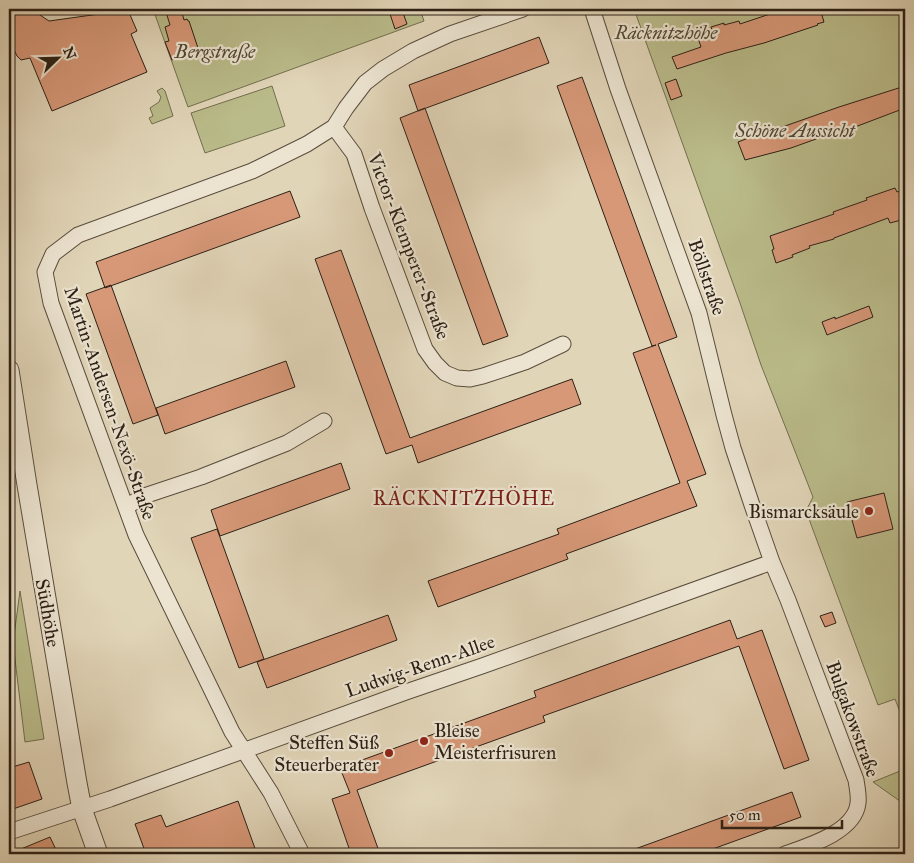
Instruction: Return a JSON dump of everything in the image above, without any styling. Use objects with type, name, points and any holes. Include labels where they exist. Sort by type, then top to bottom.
[{"type":"street","name":"Martin-Andersen-Nexö-Straße","points":[[243,752],[140,544],[51,303],[44,272],[53,254],[78,235],[252,171],[307,144],[334,128],[365,83],[383,68],[413,51],[450,34],[524,9]]},
{"type":"street","name":"Böllstraße","points":[[592,9],[618,90],[699,313],[734,448],[772,562]]},
{"type":"street","name":"Victor-Klemperer-Straße","points":[[334,128],[354,154],[425,350],[434,363],[445,373],[457,378],[470,379],[525,362],[563,344]]},
{"type":"street","name":"Südhöhe","points":[[9,370],[26,485],[77,783],[82,809],[98,854]]},
{"type":"street","points":[[126,508],[144,496],[201,477],[288,443],[324,421]]},
{"type":"street","name":"Ludwig-Renn-Allee","points":[[9,832],[82,809],[772,562]]},
{"type":"street","name":"Bulgakowstraße","points":[[772,562],[856,780],[858,804],[854,815],[838,831],[815,843],[785,854]]},
{"type":"street","points":[[243,752],[254,765],[271,793],[302,854]]},
{"type":"green space","name":"Bergstraße","points":[[153,9],[420,9],[424,21],[188,107]]},
{"type":"green space","name":"Schöne Aussicht","points":[[634,9],[905,9],[905,725],[895,699],[878,705],[806,511],[813,497],[761,365]]},
{"type":"green space","points":[[272,86],[285,126],[205,153],[191,113]]},
{"type":"green space","points":[[162,88],[165,91],[173,116],[152,124],[149,118],[153,116],[150,108],[159,102],[161,97],[157,91]]},
{"type":"green space","points":[[20,591],[44,739],[25,742],[13,643]]},
{"type":"green space","points":[[905,769],[905,806],[873,782]]},
{"type":"building","points":[[9,9],[31,9],[49,21],[128,10],[137,31],[131,34],[147,72],[52,111],[30,58],[21,60],[9,39]]},
{"type":"building","points":[[181,9],[184,20],[187,19],[189,21],[199,51],[172,60],[165,42],[169,41],[165,27],[170,25],[166,12]]},
{"type":"building","points":[[772,9],[820,9],[824,22],[764,43],[677,69],[672,57],[701,47],[697,35],[712,30],[711,27],[724,23],[724,25],[739,21],[740,24],[773,13]]},
{"type":"building","points":[[402,10],[407,24],[395,29],[390,14]]},
{"type":"building","points":[[539,37],[549,63],[418,111],[409,85]]},
{"type":"building","points":[[582,77],[677,337],[658,344],[706,474],[687,481],[697,506],[566,554],[568,559],[438,607],[428,581],[559,534],[557,529],[680,483],[633,353],[656,345],[652,346],[557,86]]},
{"type":"building","points":[[676,79],[682,96],[671,100],[665,83]]},
{"type":"building","points":[[905,86],[905,108],[791,148],[745,160],[738,142]]},
{"type":"building","points":[[425,108],[508,336],[483,345],[400,118]]},
{"type":"building","points":[[895,188],[897,192],[905,189],[905,219],[890,223],[888,218],[834,239],[809,246],[810,248],[792,255],[793,257],[776,263],[770,236],[834,214],[833,212]]},
{"type":"building","points":[[290,191],[300,217],[105,288],[96,262]]},
{"type":"building","points":[[341,250],[410,438],[572,379],[581,404],[418,463],[412,445],[386,454],[315,259]]},
{"type":"building","points":[[111,285],[158,415],[133,424],[86,294]]},
{"type":"building","points":[[869,306],[873,317],[827,335],[822,322]]},
{"type":"building","points":[[286,361],[295,387],[165,434],[156,408]]},
{"type":"building","points":[[341,463],[350,489],[220,536],[211,510]]},
{"type":"building","name":"Bismarcksäule","points":[[884,493],[893,529],[857,538],[847,502]]},
{"type":"building","points":[[217,529],[264,659],[239,668],[191,538]]},
{"type":"building","points":[[832,612],[836,623],[825,627],[820,616]]},
{"type":"building","points":[[388,615],[397,640],[267,688],[257,662]]},
{"type":"building","points":[[730,620],[737,639],[762,630],[809,760],[784,769],[739,646],[543,716],[545,722],[357,790],[380,854],[351,854],[332,799],[350,793],[340,768],[536,697],[534,691]]},
{"type":"building","points":[[29,762],[42,799],[13,809],[9,797],[9,768]]},
{"type":"building","points":[[792,792],[801,817],[699,854],[624,854],[624,853]]},
{"type":"building","points":[[238,801],[257,854],[146,854],[135,824],[161,815],[166,827]]},
{"type":"building","points":[[50,837],[58,854],[9,854]]},
{"type":"place","name":"Bismarcksäule","points":[[869,511]]},
{"type":"place","name":"Bleise Meisterfrisuren","points":[[424,741]]},
{"type":"place","name":"Steffen Süß Steuerberater","points":[[389,753]]},
{"type":"district","name":"RÄCKNITZHÖHE","points":[[464,498]]},
{"type":"park label","name":"Räcknitzhöhe","points":[[666,32]]}]
